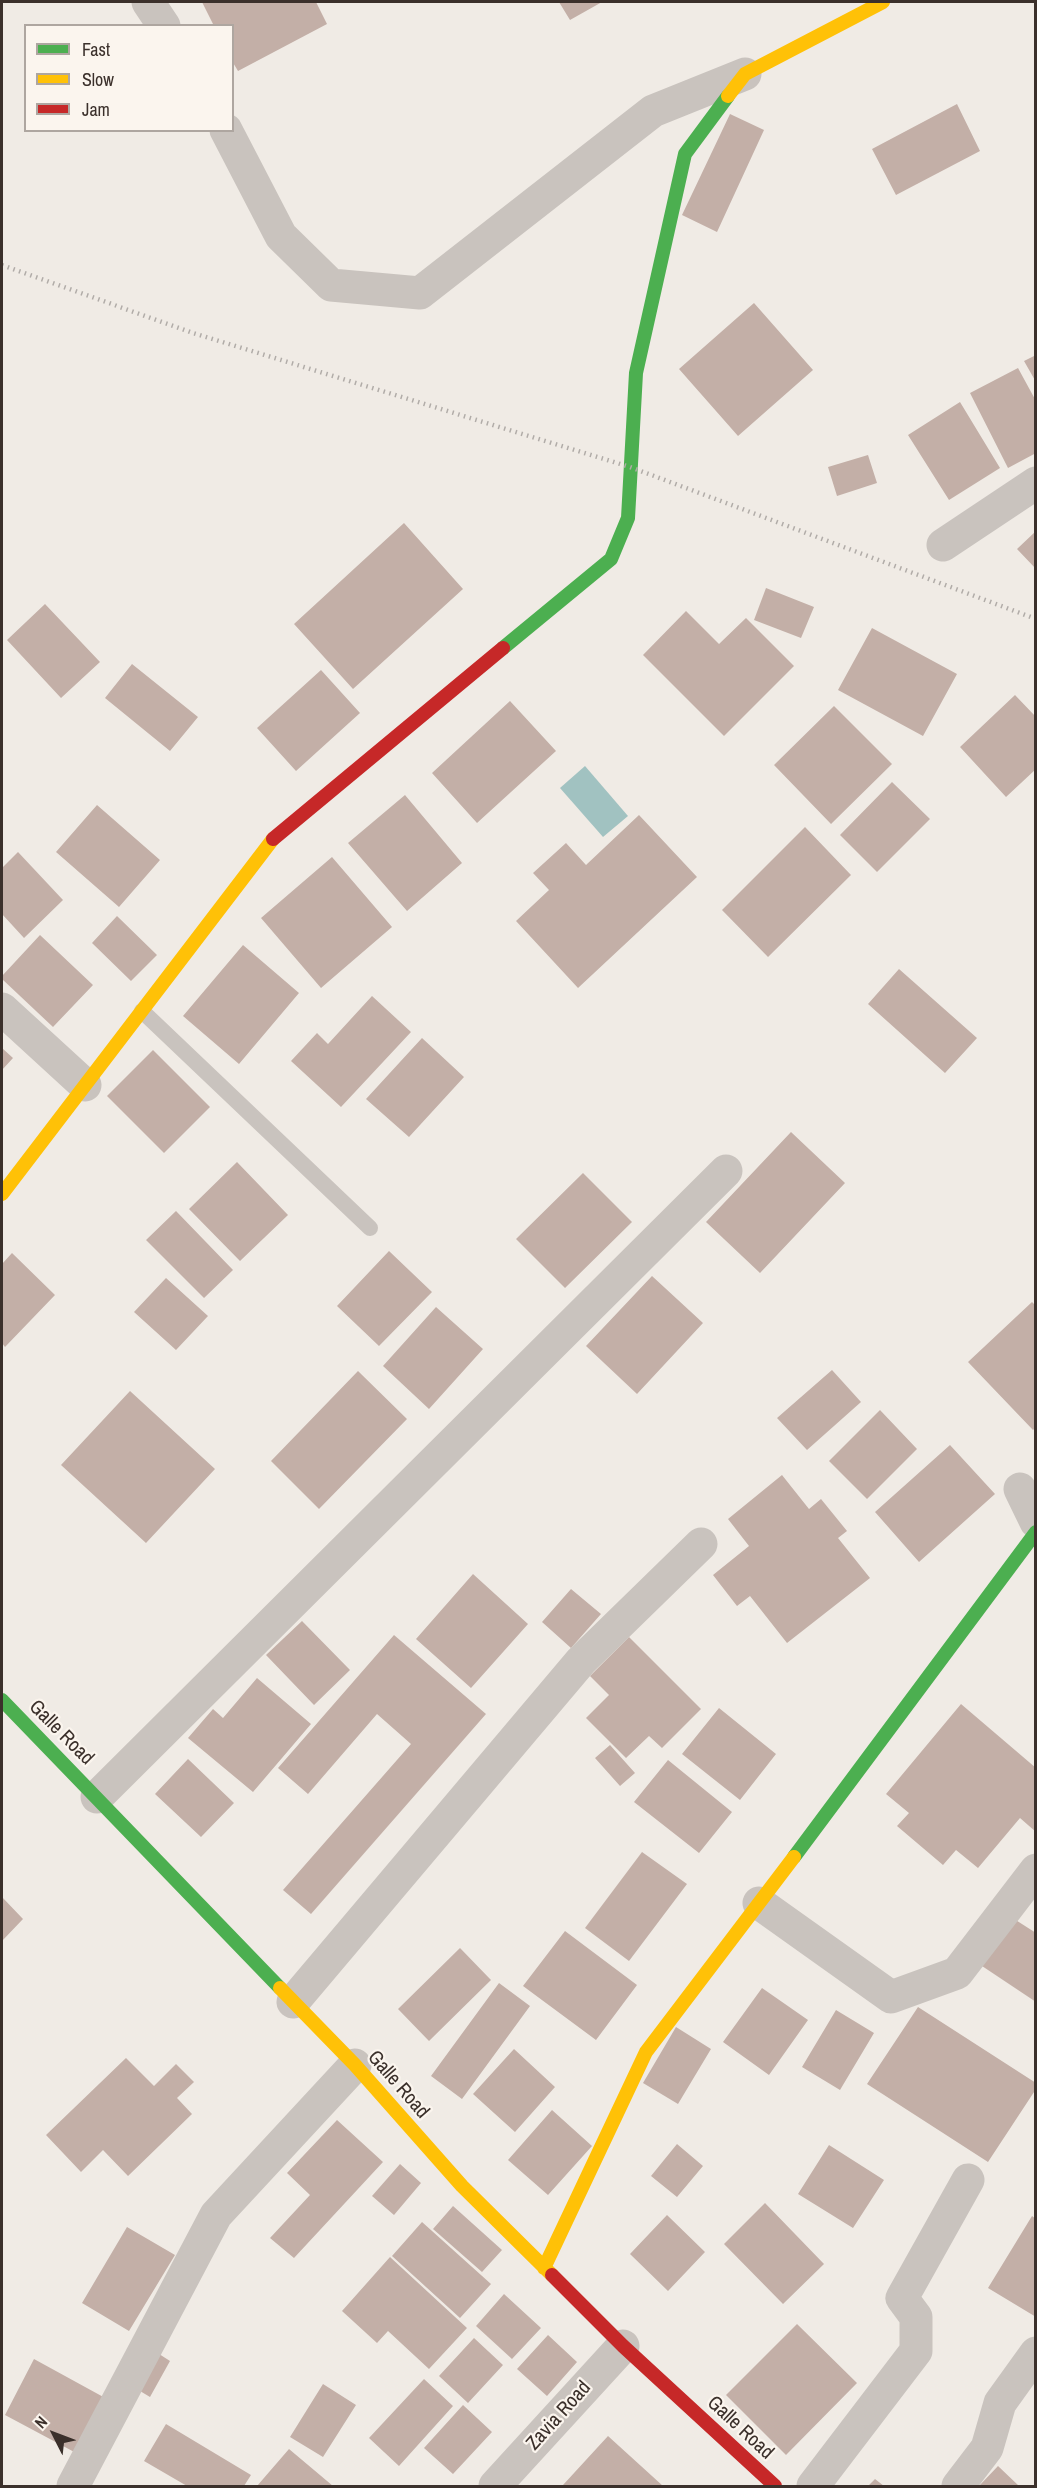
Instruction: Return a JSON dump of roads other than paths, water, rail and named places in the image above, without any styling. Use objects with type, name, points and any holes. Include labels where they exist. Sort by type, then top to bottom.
[{"type":"main road","points":[[2,1194],[275,836],[610,559],[628,518],[636,373],[685,154],[745,74],[883,2]]},
{"type":"main road","points":[[543,2268],[646,2052],[1035,1533]]},
{"type":"main road","name":"Galle Road","points":[[2,1700],[355,2065],[462,2186],[623,2346],[775,2487]]},
{"type":"street","points":[[148,2],[163,24]]},
{"type":"street","points":[[227,132],[281,237],[331,285],[420,293],[653,111],[745,74]]},
{"type":"street","points":[[943,545],[1035,483]]},
{"type":"street","points":[[2,1009],[85,1085]]},
{"type":"street","points":[[97,1797],[726,1171]]},
{"type":"street","points":[[1020,1489],[1035,1522]]},
{"type":"street","points":[[293,2002],[581,1661],[701,1544]]},
{"type":"street","points":[[759,1903],[891,1997],[957,1973],[1035,1870]]},
{"type":"street","points":[[73,2487],[216,2215],[355,2065]]},
{"type":"street","points":[[813,2487],[916,2351],[916,2317],[902,2298],[968,2180]]},
{"type":"street","name":"Zavia Road","points":[[495,2487],[623,2346]]},
{"type":"street","points":[[958,2487],[987,2448],[1000,2403],[1035,2353]]},
{"type":"lane","points":[[142,1011],[370,1228]]},
{"type":"water","points":[[585,766],[628,816],[603,837],[560,788]]},
{"type":"railway","points":[[2,265],[193,333],[630,467],[1036,619]]}]
